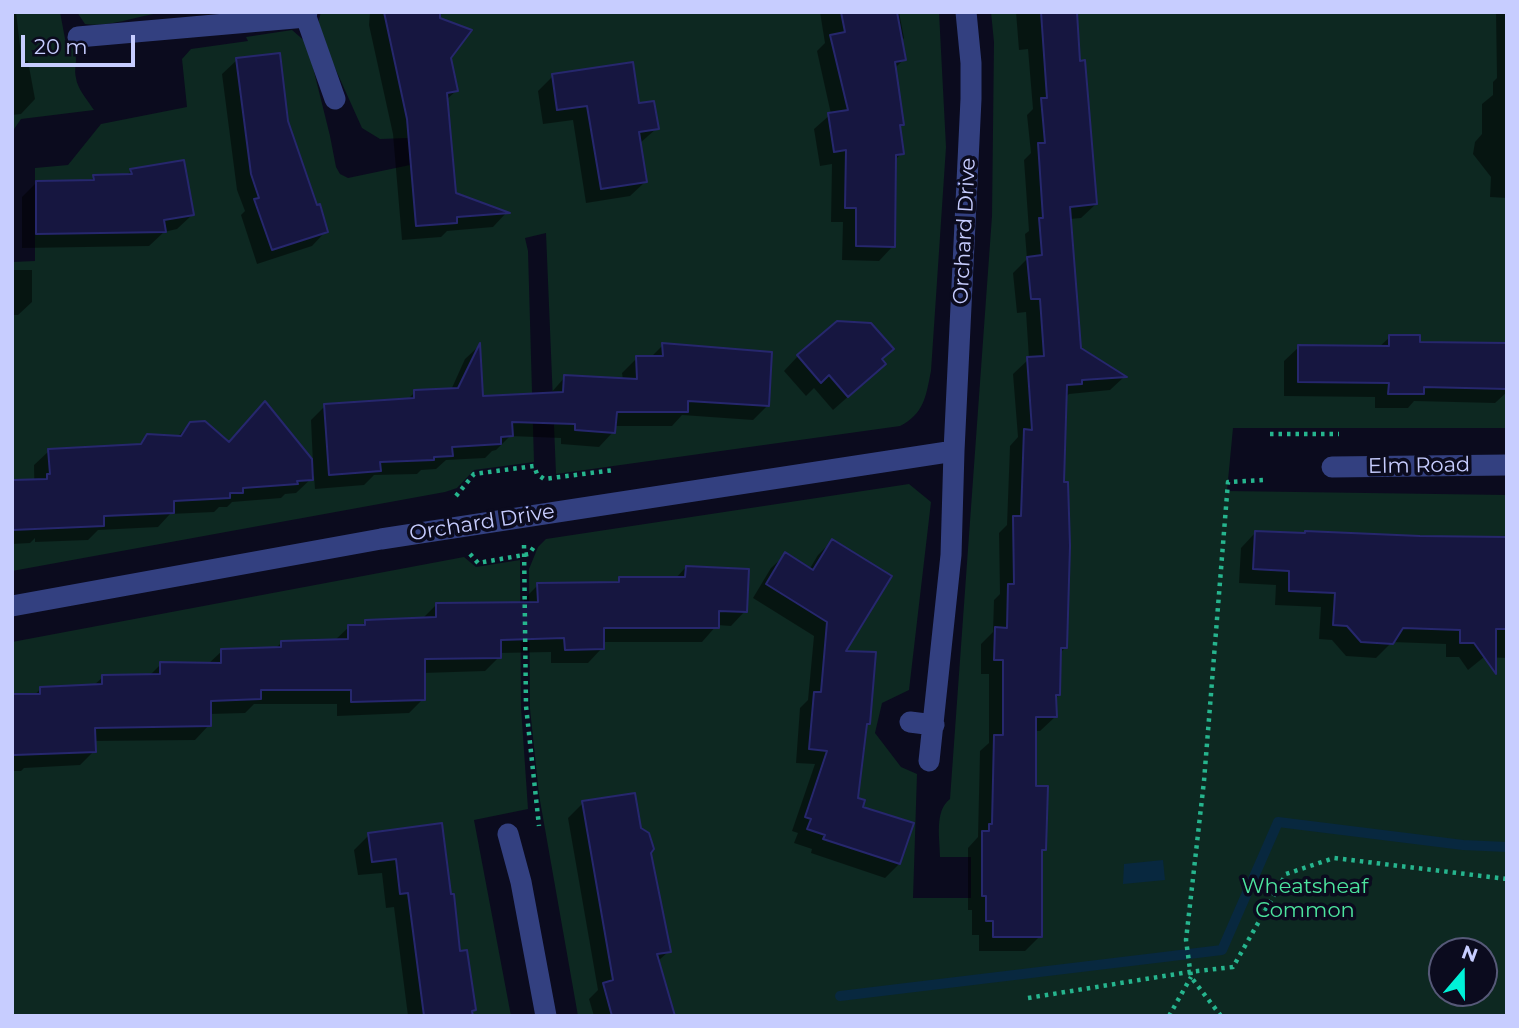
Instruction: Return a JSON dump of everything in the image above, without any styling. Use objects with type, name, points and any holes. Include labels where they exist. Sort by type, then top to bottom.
[{"type":"street","name":"Orchard Drive","points":[[929,761],[951,555],[971,99],[971,63],[965,12]]},
{"type":"street","points":[[78,37],[306,14],[335,99]]},
{"type":"street","name":"Orchard Drive","points":[[12,606],[382,539],[954,450]]},
{"type":"street","name":"Elm Road","points":[[1332,467],[1507,465]]},
{"type":"street","points":[[910,722],[934,725]]},
{"type":"street","points":[[508,834],[521,882],[546,1016]]},
{"type":"path","points":[[450,497],[457,495],[474,474],[534,466],[537,474],[544,479],[620,469]]},
{"type":"path","points":[[1221,1016],[1190,972],[1186,940],[1204,781],[1228,482],[1264,480]]},
{"type":"path","points":[[523,516],[526,706],[541,836]]},
{"type":"path","points":[[1028,998],[1233,967],[1286,874],[1334,858],[1507,879]]},
{"type":"path","points":[[1169,1016],[1190,972]]},
{"type":"green space","points":[[12,12],[60,12],[66,44],[70,44],[75,54],[77,82],[94,110],[21,119],[12,132]]},
{"type":"green space","points":[[77,12],[168,12],[95,25],[85,24]]},
{"type":"green space","points":[[321,12],[939,12],[946,147],[931,371],[919,410],[900,426],[556,474],[546,233],[525,238],[528,251],[534,462],[474,470],[457,488],[445,492],[12,571],[12,262],[35,261],[35,168],[68,165],[101,124],[187,107],[182,59],[191,49],[248,41],[246,37],[292,30],[307,43],[336,167],[340,174],[348,178],[410,165],[408,138],[380,139],[362,128],[317,28]]},
{"type":"green space","name":"Wheatsheaf Common","points":[[991,12],[1507,12],[1507,428],[1233,428],[1227,491],[1507,495],[1507,1016],[578,1016],[539,795],[530,709],[529,569],[538,547],[546,539],[909,484],[931,502],[909,690],[882,703],[875,733],[901,767],[917,774],[913,898],[971,898],[971,857],[940,857],[939,826],[942,811],[950,799],[992,216],[994,42]]},
{"type":"green space","points":[[464,557],[476,567],[520,560],[521,707],[528,809],[474,820],[511,1016],[12,1016],[12,642]]},
{"type":"water","points":[[1163,860],[1165,880],[1123,884],[1124,864]]},
{"type":"building","points":[[384,12],[440,12],[440,18],[472,30],[451,58],[458,91],[447,93],[456,193],[510,213],[457,217],[457,223],[416,226],[407,119]]},
{"type":"building","points":[[841,12],[897,12],[906,60],[895,62],[904,125],[900,125],[904,154],[896,155],[895,247],[856,246],[856,208],[845,208],[846,150],[834,152],[828,113],[848,110],[830,35],[845,32]]},
{"type":"building","points":[[1041,12],[1077,12],[1080,61],[1085,60],[1097,204],[1070,207],[1081,348],[1127,377],[1082,380],[1082,384],[1067,385],[1064,482],[1068,482],[1070,546],[1067,648],[1061,648],[1060,695],[1056,695],[1057,717],[1036,717],[1036,786],[1048,786],[1046,850],[1042,850],[1042,937],[993,937],[993,921],[986,921],[986,896],[982,896],[982,831],[989,831],[989,824],[992,824],[994,735],[1003,735],[1003,660],[994,660],[995,627],[1007,628],[1008,584],[1014,584],[1013,516],[1021,516],[1024,429],[1032,430],[1027,357],[1044,356],[1040,299],[1031,299],[1027,257],[1042,255],[1039,218],[1043,218],[1038,143],[1045,143],[1041,98],[1047,98]]},
{"type":"building","points":[[280,53],[288,121],[328,232],[272,250],[254,199],[259,198],[251,174],[236,58]]},
{"type":"building","points":[[633,62],[639,103],[654,101],[659,129],[639,132],[647,182],[601,189],[587,106],[557,110],[552,74]]},
{"type":"building","points":[[184,160],[194,215],[164,220],[166,232],[36,234],[36,181],[94,180],[93,175],[132,174],[130,169]]},
{"type":"building","points":[[837,321],[871,323],[894,349],[882,359],[886,364],[848,397],[829,375],[821,383],[797,355]]},
{"type":"building","points":[[1389,335],[1420,335],[1420,342],[1507,343],[1507,389],[1424,387],[1424,394],[1388,394],[1389,383],[1298,382],[1298,345],[1389,346]]},
{"type":"building","points":[[480,343],[483,396],[563,392],[564,375],[637,379],[636,356],[663,356],[662,343],[772,352],[769,406],[688,401],[688,412],[617,412],[615,433],[575,430],[575,424],[512,422],[513,436],[501,437],[501,444],[452,447],[453,456],[434,457],[434,460],[380,462],[381,471],[329,475],[324,404],[414,398],[414,390],[458,388]]},
{"type":"building","points":[[265,401],[312,459],[313,480],[297,481],[298,484],[243,488],[243,493],[230,493],[230,498],[174,501],[174,513],[104,516],[104,526],[12,530],[12,480],[47,479],[47,474],[50,474],[48,449],[141,444],[147,434],[181,436],[190,422],[205,421],[229,442]]},
{"type":"building","points":[[1255,531],[1507,537],[1507,629],[1496,629],[1496,674],[1474,643],[1460,643],[1460,630],[1403,628],[1393,644],[1361,642],[1347,626],[1333,625],[1335,593],[1289,591],[1289,571],[1253,569]]},
{"type":"building","points":[[832,539],[892,576],[846,651],[876,652],[870,724],[867,724],[858,798],[865,800],[863,807],[914,823],[900,864],[823,839],[825,835],[807,829],[811,819],[805,817],[827,751],[809,749],[814,692],[821,692],[827,622],[766,584],[785,552],[813,570]]},
{"type":"building","points":[[686,566],[749,569],[747,612],[719,611],[719,628],[604,628],[604,649],[565,650],[564,638],[501,640],[501,658],[425,659],[425,700],[351,702],[351,690],[261,690],[261,699],[211,701],[211,726],[95,728],[96,752],[12,753],[12,694],[40,694],[40,687],[102,684],[102,675],[160,674],[160,662],[221,663],[221,649],[281,647],[281,641],[348,639],[348,625],[365,625],[365,620],[436,617],[436,603],[538,602],[537,583],[619,582],[619,577],[685,577]]},
{"type":"building","points":[[635,793],[641,828],[649,833],[654,849],[651,853],[671,952],[657,954],[675,1016],[612,1016],[603,983],[613,980],[582,801]]},
{"type":"building","points":[[442,823],[460,951],[467,950],[476,1010],[472,1011],[473,1016],[424,1016],[408,893],[400,894],[396,859],[372,862],[368,833]]},
{"type":"waterway","points":[[840,996],[1222,950],[1278,822],[1463,845],[1507,847]]}]
